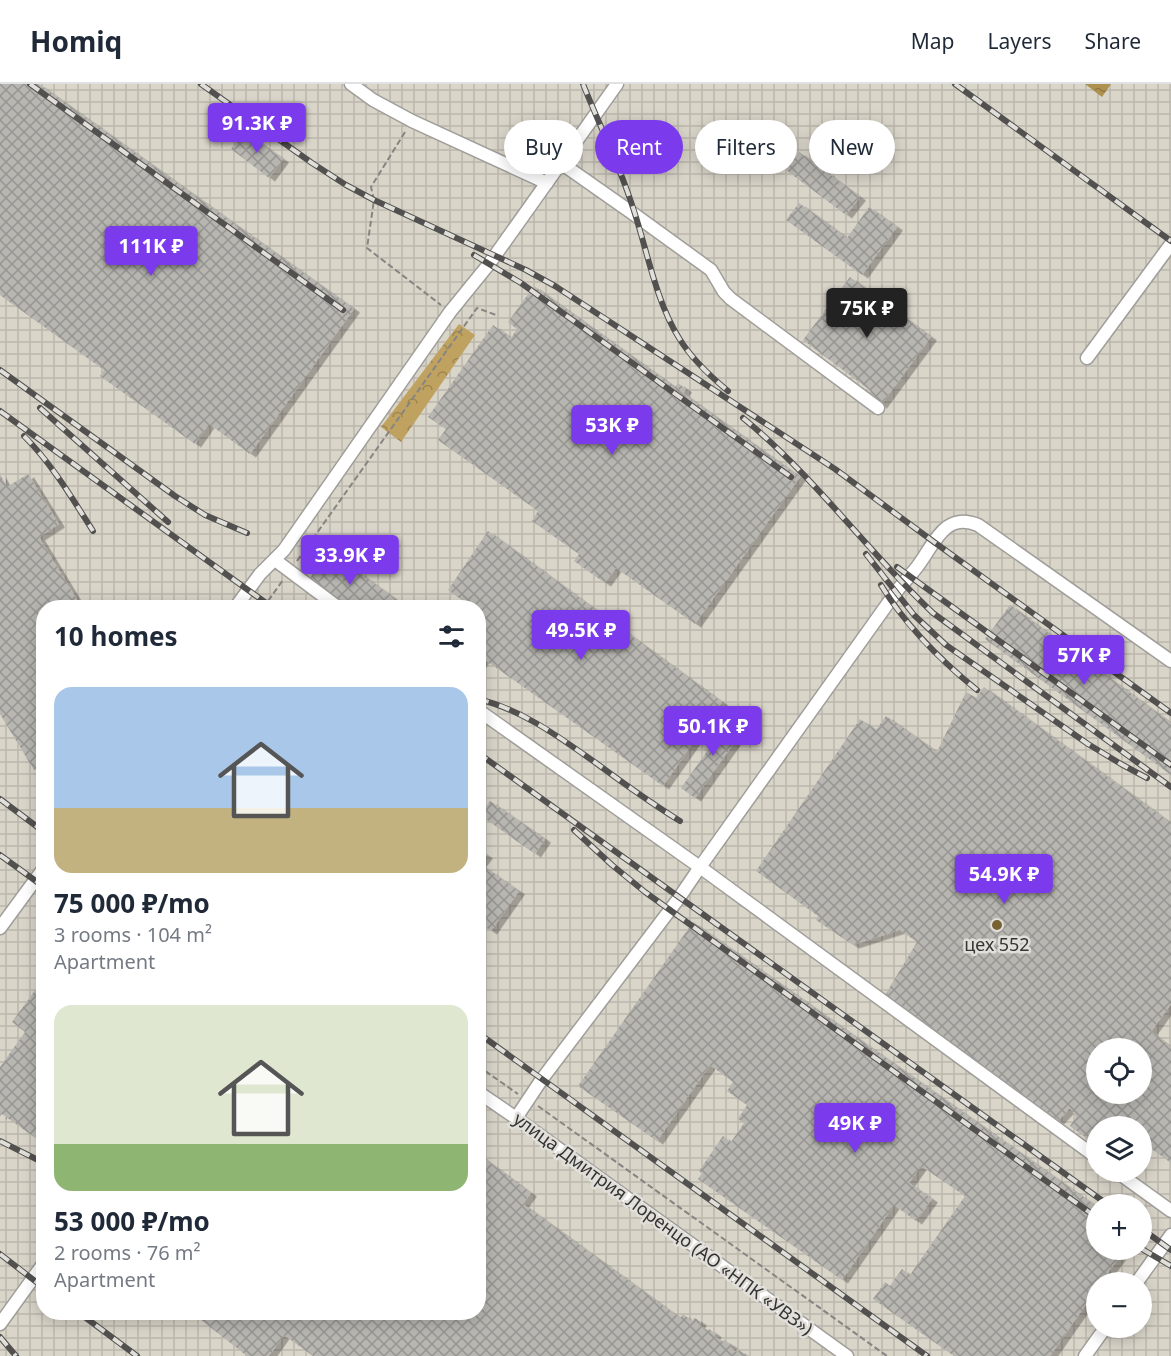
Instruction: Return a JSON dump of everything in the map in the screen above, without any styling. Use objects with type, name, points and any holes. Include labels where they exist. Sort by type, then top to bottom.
[{"type":"lane","points":[[351,84],[373,100],[412,121],[547,183]]},
{"type":"lane","points":[[583,132],[617,84]]},
{"type":"lane","points":[[241,600],[260,574],[284,550],[450,312],[489,264],[553,174]]},
{"type":"lane","points":[[577,174],[711,270],[731,299],[878,408]]},
{"type":"lane","points":[[1087,358],[1171,244]]},
{"type":"lane","points":[[516,1118],[527,1100],[679,898],[896,592],[916,569],[940,532],[946,527],[961,521],[969,521],[978,525],[1171,661]]},
{"type":"lane","points":[[275,560],[328,600]]},
{"type":"lane","points":[[486,716],[700,867],[1086,1150]]},
{"type":"lane","points":[[0,928],[36,879]]},
{"type":"lane","name":"улица Дмитрия Лоренцо (АО «НПК «УВЗ»)","points":[[486,1097],[847,1356]]},
{"type":"lane","points":[[1131,1182],[1171,1211]]},
{"type":"lane","points":[[1144,1272],[1171,1235]]},
{"type":"lane","points":[[0,1324],[36,1274]]},
{"type":"lane","points":[[1085,1356],[1098,1338]]},
{"type":"path","points":[[412,121],[371,187],[374,201],[367,248],[450,312]]},
{"type":"path","points":[[269,600],[477,308],[496,315]]},
{"type":"path","points":[[486,1072],[887,1356]]},
{"type":"shaded area","points":[[0,84],[1171,84],[1171,1356],[0,1356]]},
{"type":"green space","points":[[459,324],[475,335],[401,442],[381,427]]},
{"type":"water","points":[[1085,84],[1111,84],[1102,97]]},
{"type":"building","points":[[0,84],[39,84],[354,309],[250,454],[209,424],[195,444],[100,376],[104,370],[0,295]]},
{"type":"building","points":[[244,131],[283,159],[269,178],[231,149]]},
{"type":"building","points":[[799,152],[809,159],[809,174],[829,174],[860,197],[846,215],[791,174],[797,174]]},
{"type":"building","points":[[799,203],[847,238],[869,207],[897,227],[862,275],[786,220]]},
{"type":"building","points":[[850,277],[931,337],[881,405],[868,395],[871,391],[803,340]]},
{"type":"building","points":[[534,286],[675,387],[678,383],[686,389],[683,393],[800,477],[695,624],[616,568],[605,583],[574,561],[579,554],[532,521],[538,511],[438,440],[446,429],[428,417],[493,325],[511,338],[517,329],[508,322]]},
{"type":"building","points":[[0,474],[7,487],[28,474],[59,524],[39,537],[77,600],[36,600],[36,769],[34,770],[0,714]]},
{"type":"building","points":[[488,531],[722,702],[663,786],[486,660],[486,600],[462,600],[448,590]]},
{"type":"building","points":[[329,551],[397,600],[333,600],[308,581]]},
{"type":"building","points":[[1010,605],[1171,723],[1171,775],[985,639]]},
{"type":"building","name":"цех 552","points":[[984,687],[1171,823],[1171,1004],[1151,1032],[1171,1047],[1171,1163],[1152,1149],[1152,1116],[1086,1116],[1086,1138],[1070,1126],[1076,1117],[1070,1108],[1058,1121],[885,995],[917,942],[900,930],[853,945],[816,920],[818,916],[756,871],[860,719],[876,730],[886,716],[937,752],[966,692],[976,698]]},
{"type":"building","points":[[732,716],[746,726],[695,798],[681,788]]},
{"type":"building","points":[[490,801],[545,839],[535,854],[486,819],[486,807]]},
{"type":"building","points":[[486,868],[519,891],[491,931],[486,928]]},
{"type":"building","points":[[693,922],[1086,1199],[1086,1260],[1118,1260],[1108,1272],[1086,1272],[1086,1304],[1050,1356],[954,1356],[873,1299],[885,1282],[890,1286],[902,1269],[910,1275],[965,1196],[921,1166],[909,1183],[932,1199],[916,1221],[894,1205],[842,1280],[698,1179],[702,1173],[699,1171],[723,1136],[731,1142],[744,1123],[738,1119],[747,1105],[727,1091],[733,1082],[710,1065],[657,1141],[578,1086]]},
{"type":"building","points":[[36,989],[36,1138],[2,1114],[0,1116],[0,1067],[25,1032],[12,1022]]},
{"type":"building","points":[[486,1160],[531,1193],[523,1204],[680,1318],[683,1314],[692,1321],[695,1318],[701,1322],[699,1325],[716,1334],[714,1336],[732,1345],[730,1347],[737,1353],[739,1350],[748,1356],[313,1356],[284,1335],[269,1356],[247,1356],[201,1320],[486,1320]]},
{"type":"railway","points":[[30,84],[343,310]]},
{"type":"railway","points":[[201,84],[346,185],[555,286],[835,469],[1171,713]]},
{"type":"railway","points":[[583,84],[625,184],[657,288],[670,322],[695,360],[728,391]]},
{"type":"railway","points":[[955,84],[1171,241]]},
{"type":"railway","points":[[474,255],[521,283],[791,477]]},
{"type":"railway","points":[[0,370],[175,496],[205,515],[247,533]]},
{"type":"railway","points":[[40,408],[168,522]]},
{"type":"railway","points":[[0,411],[262,600]]},
{"type":"railway","points":[[743,418],[793,464],[885,565],[933,613],[1171,787]]},
{"type":"railway","points":[[24,436],[53,470],[93,531]]},
{"type":"railway","points":[[866,554],[914,615],[946,645],[1088,744],[1147,778]]},
{"type":"railway","points":[[897,567],[1171,765]]},
{"type":"railway","points":[[881,585],[924,641],[977,690]]},
{"type":"railway","points":[[486,702],[540,725],[680,821]]},
{"type":"railway","points":[[486,759],[1093,1194]]},
{"type":"railway","points":[[0,799],[36,826]]},
{"type":"railway","points":[[574,830],[645,892],[1086,1210]]},
{"type":"railway","points":[[0,855],[36,881]]},
{"type":"railway","points":[[486,1039],[927,1356]]},
{"type":"railway","points":[[0,1141],[36,1159]]},
{"type":"railway","points":[[1152,1236],[1171,1250]]},
{"type":"railway","points":[[0,1254],[36,1282]]},
{"type":"railway","points":[[1152,1255],[1171,1266]]},
{"type":"railway","points":[[89,1320],[137,1356]]},
{"type":"railway","points":[[0,1337],[16,1356]]},
{"type":"place","name":"цех 552","points":[[997,925]]}]
